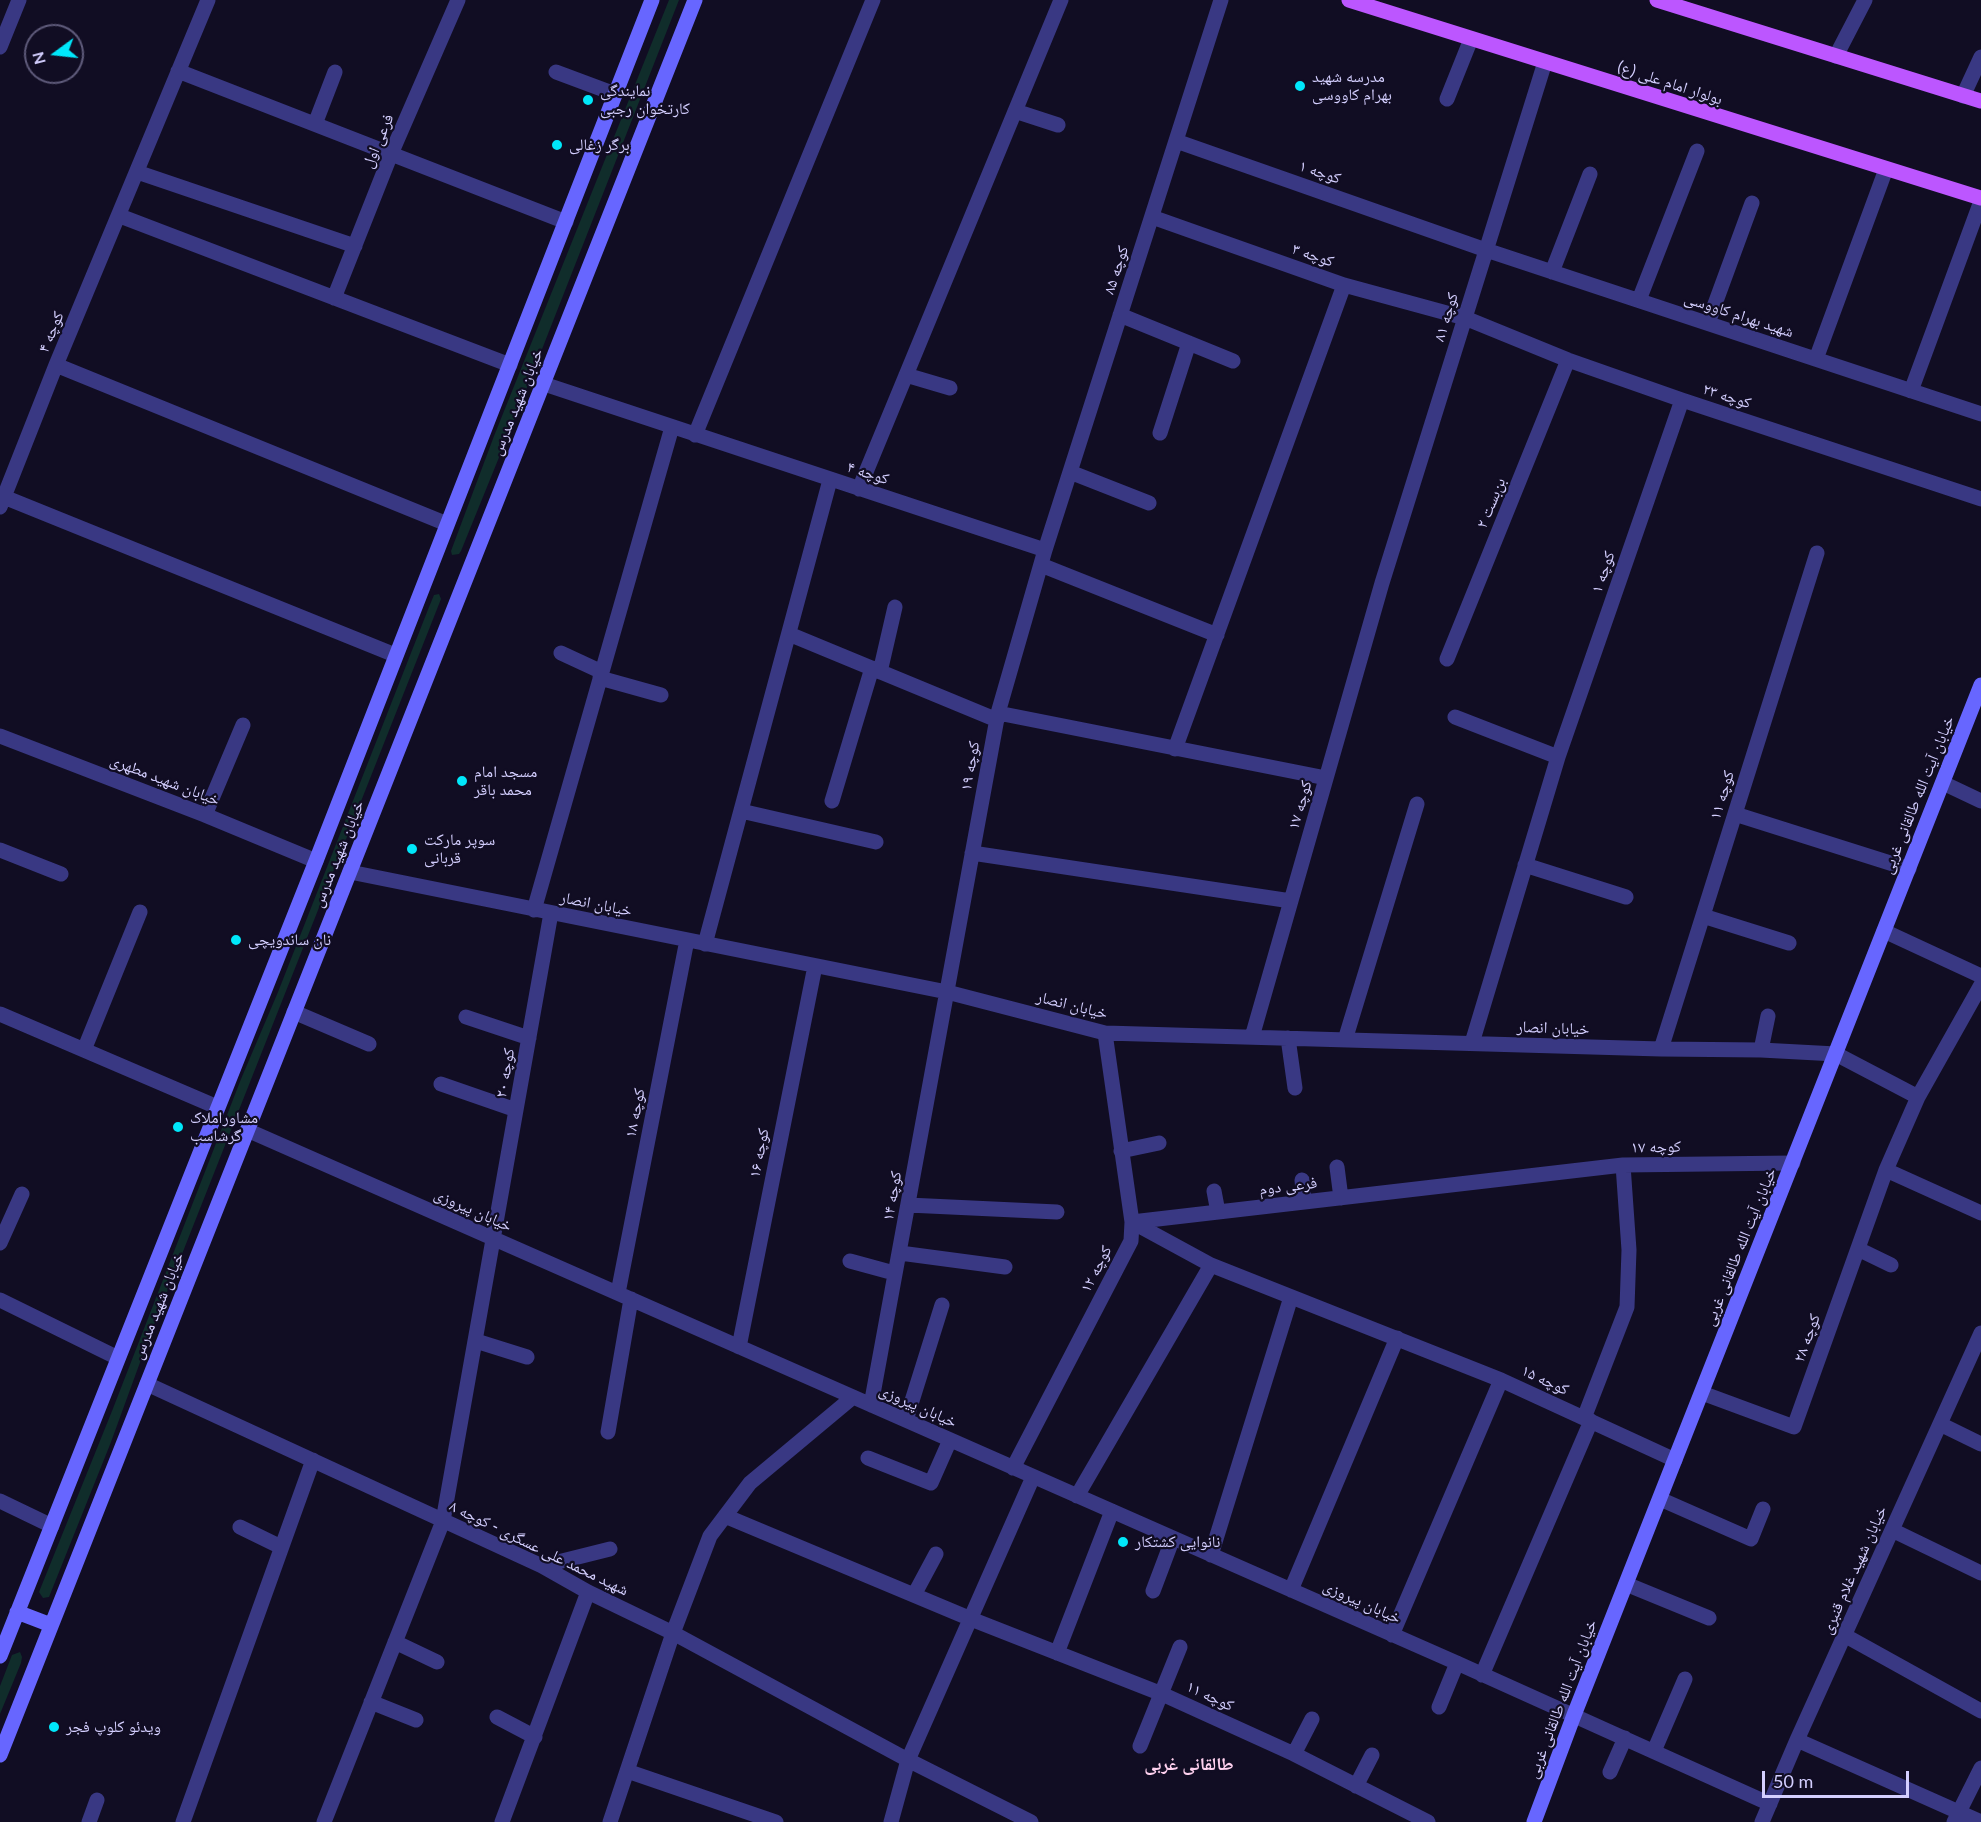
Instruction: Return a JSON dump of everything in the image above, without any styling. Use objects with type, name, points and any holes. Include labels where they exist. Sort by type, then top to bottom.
[{"type":"main road","name":"خیابان شهید مدرس","points":[[0,1656],[316,861],[652,0]]},
{"type":"main road","name":"خیابان شهید مدرس","points":[[0,1755],[695,0]]},
{"type":"main road","name":"بولوار امام علی (ع)","points":[[1348,0],[1981,200]]},
{"type":"main road","points":[[1666,1],[1981,101]]},
{"type":"main road","name":"خیابان آیت الله طالقانی غربی","points":[[1534,1822],[1574,1715],[1942,783],[1978,703],[1981,685]]},
{"type":"main road","points":[[17,1612],[51,1625]]},
{"type":"street","points":[[0,47],[19,0]]},
{"type":"street","name":"کوچه ۴","points":[[2,502],[56,365],[120,216],[208,0]]},
{"type":"street","name":"فرعی اول","points":[[334,298],[391,154],[458,0]]},
{"type":"street","points":[[695,435],[873,0]]},
{"type":"street","points":[[859,489],[1061,0]]},
{"type":"street","name":"کوچه ۸۵","points":[[1043,558],[1221,0]]},
{"type":"street","points":[[1836,56],[1865,0]]},
{"type":"street","points":[[1447,99],[1471,39]]},
{"type":"street","points":[[1963,96],[1981,57]]},
{"type":"street","name":"کوچه ۸۱","points":[[1382,583],[1545,62]]},
{"type":"street","points":[[178,71],[566,222]]},
{"type":"street","points":[[315,124],[335,72]]},
{"type":"street","points":[[556,72],[615,94]]},
{"type":"street","points":[[1015,111],[1058,125]]},
{"type":"street","name":"کوچه ۱","points":[[1176,141],[1486,250]]},
{"type":"street","points":[[1639,300],[1697,151]]},
{"type":"street","points":[[1816,359],[1886,169]]},
{"type":"street","points":[[137,172],[355,246]]},
{"type":"street","points":[[1552,272],[1590,174]]},
{"type":"street","points":[[1911,391],[1981,200]]},
{"type":"street","points":[[1708,323],[1752,202]]},
{"type":"street","points":[[120,216],[510,365]]},
{"type":"street","name":"کوچه ۳","points":[[1152,217],[1344,285],[1465,318]]},
{"type":"street","name":"شهید بهرام کاووسی","points":[[1486,250],[1981,414]]},
{"type":"street","points":[[1175,749],[1344,285]]},
{"type":"street","points":[[1120,315],[1233,361]]},
{"type":"street","name":"کوچه ۲۳","points":[[1465,318],[1568,360],[1682,400],[1981,499]]},
{"type":"street","points":[[1160,433],[1189,343]]},
{"type":"street","name":"بن‌بست ۲","points":[[1447,659],[1568,360]]},
{"type":"street","points":[[56,365],[447,524]]},
{"type":"street","points":[[906,375],[950,388]]},
{"type":"street","points":[[544,384],[831,480]]},
{"type":"street","name":"کوچه ۱","points":[[1472,1043],[1558,756],[1682,400]]},
{"type":"street","points":[[534,910],[672,427]]},
{"type":"street","points":[[1070,472],[1149,503]]},
{"type":"street","name":"کوچه ۴","points":[[705,944],[831,480],[1043,558],[1216,635]]},
{"type":"street","points":[[2,502],[196,574],[396,655]]},
{"type":"street","name":"کوچه ۱۱","points":[[1661,1049],[1817,553]]},
{"type":"street","name":"کوچه ۱۹","points":[[947,992],[997,717],[1043,558]]},
{"type":"street","name":"کوچه ۱۷","points":[[1252,1037],[1382,583]]},
{"type":"street","points":[[832,801],[895,607]]},
{"type":"street","points":[[789,634],[997,717],[1326,778]]},
{"type":"street","points":[[561,653],[601,675],[661,695]]},
{"type":"street","points":[[1455,717],[1558,756]]},
{"type":"street","points":[[205,815],[243,725]]},
{"type":"street","name":"خیابان شهید مطهری","points":[[0,736],[205,815],[316,861]]},
{"type":"street","points":[[1942,783],[1981,801]]},
{"type":"street","points":[[1346,1040],[1417,804]]},
{"type":"street","points":[[741,811],[876,842]]},
{"type":"street","points":[[1735,814],[1909,868]]},
{"type":"street","points":[[0,850],[61,874]]},
{"type":"street","points":[[972,853],[1291,901]]},
{"type":"street","points":[[1525,865],[1626,897]]},
{"type":"street","name":"خیابان انصار","points":[[350,872],[947,992],[1105,1033],[1761,1050],[1836,1054]]},
{"type":"street","points":[[84,1050],[140,912]]},
{"type":"street","name":"کوچه ۲۰","points":[[493,1238],[551,913]]},
{"type":"street","points":[[1703,916],[1789,943]]},
{"type":"street","points":[[1884,931],[1981,976]]},
{"type":"street","name":"کوچه ۱۸","points":[[608,1432],[625,1296],[687,940]]},
{"type":"street","name":"کوچه ۱۶","points":[[739,1347],[815,966]]},
{"type":"street","name":"کوچه ۲۸","points":[[1702,1393],[1794,1426],[1886,1170],[1918,1097],[1981,985]]},
{"type":"street","name":"کوچه ۱۴","points":[[871,1405],[947,992]]},
{"type":"street","points":[[294,1012],[369,1044]]},
{"type":"street","points":[[0,1014],[217,1107]]},
{"type":"street","points":[[1761,1050],[1768,1016]]},
{"type":"street","points":[[466,1017],[529,1038]]},
{"type":"street","name":"کوچه ۱۲","points":[[1013,1468],[1131,1241],[1132,1222],[1105,1033]]},
{"type":"street","points":[[1288,1038],[1295,1088]]},
{"type":"street","points":[[1836,1054],[1918,1097]]},
{"type":"street","points":[[441,1084],[516,1110]]},
{"type":"street","name":"خیابان پیروزی","points":[[247,1130],[1654,1751]]},
{"type":"street","points":[[1121,1151],[1159,1143]]},
{"type":"street","name":"کوچه ۱۷","points":[[1449,1185],[1623,1165],[1792,1163]]},
{"type":"street","points":[[1482,1675],[1588,1420],[1627,1306],[1629,1250],[1623,1165]]},
{"type":"street","points":[[1336,1167],[1341,1198]]},
{"type":"street","points":[[1886,1170],[1981,1214]]},
{"type":"street","points":[[1302,1180],[1304,1202]]},
{"type":"street","name":"فرعی دوم","points":[[1132,1222],[1449,1185]]},
{"type":"street","points":[[1214,1191],[1218,1212]]},
{"type":"street","points":[[0,1243],[6,1209],[22,1194]]},
{"type":"street","points":[[908,1205],[1057,1212]]},
{"type":"street","points":[[1132,1222],[1211,1265],[1397,1338],[1291,1590]]},
{"type":"street","points":[[324,1822],[443,1521],[493,1238]]},
{"type":"street","points":[[1858,1249],[1891,1265]]},
{"type":"street","points":[[900,1253],[1005,1267]]},
{"type":"street","points":[[850,1261],[894,1273]]},
{"type":"street","points":[[1077,1496],[1211,1265]]},
{"type":"street","points":[[1211,1555],[1291,1297]]},
{"type":"street","points":[[0,1300],[118,1358]]},
{"type":"street","points":[[906,1420],[942,1305]]},
{"type":"street","name":"خیابان شهید غلام قنبری","points":[[1762,1822],[1980,1336]]},
{"type":"street","name":"کوچه ۱۵","points":[[1397,1338],[1501,1380],[1675,1460]]},
{"type":"street","points":[[476,1341],[527,1357]]},
{"type":"street","points":[[1392,1635],[1501,1380]]},
{"type":"street","name":"شهید محمد علی عسگری - کوچه ۸","points":[[147,1384],[542,1566],[1031,1822]]},
{"type":"street","points":[[610,1822],[673,1633],[710,1536],[750,1483],[853,1397]]},
{"type":"street","points":[[1940,1424],[1981,1444]]},
{"type":"street","points":[[868,1458],[931,1483],[950,1440]]},
{"type":"street","points":[[183,1822],[313,1460]]},
{"type":"street","points":[[891,1822],[909,1760],[1033,1476]]},
{"type":"street","points":[[1660,1499],[1751,1539],[1763,1509]]},
{"type":"street","points":[[0,1501],[52,1526]]},
{"type":"street","points":[[1057,1653],[1112,1511]]},
{"type":"street","name":"کوچه ۱۱","points":[[725,1516],[914,1596],[1162,1694],[1294,1754],[1428,1822]]},
{"type":"street","points":[[240,1527],[281,1547]]},
{"type":"street","points":[[1892,1530],[1979,1572]]},
{"type":"street","points":[[1154,1591],[1173,1538]]},
{"type":"street","points":[[542,1566],[610,1549]]},
{"type":"street","points":[[914,1596],[936,1554]]},
{"type":"street","points":[[1626,1584],[1709,1618]]},
{"type":"street","points":[[502,1822],[588,1592]]},
{"type":"street","points":[[1844,1635],[1981,1711]]},
{"type":"street","points":[[395,1642],[437,1662]]},
{"type":"street","points":[[1140,1746],[1180,1647]]},
{"type":"street","points":[[1439,1707],[1457,1663]]},
{"type":"street","points":[[1685,1678],[1654,1751],[1770,1804]]},
{"type":"street","points":[[371,1702],[416,1720]]},
{"type":"street","points":[[497,1717],[535,1737]]},
{"type":"street","points":[[1294,1754],[1312,1719]]},
{"type":"street","points":[[1610,1772],[1625,1738]]},
{"type":"street","points":[[1797,1740],[1957,1817],[1981,1821]]},
{"type":"street","points":[[1356,1786],[1372,1755]]},
{"type":"street","points":[[1957,1817],[1981,1768]]},
{"type":"street","points":[[627,1771],[776,1822]]},
{"type":"street","points":[[89,1822],[97,1800]]},
{"type":"green space","points":[[669,0],[679,0],[461,551],[459,554],[452,555],[451,551],[494,436]]},
{"type":"green space","points":[[439,594],[441,599],[150,1335],[111,1442],[49,1597],[43,1598],[39,1592],[241,1079],[278,992],[429,607],[434,595]]},
{"type":"green space","points":[[20,1652],[21,1663],[0,1714],[0,1686],[12,1655]]},
{"type":"place","name":"مدرسه شهید بهرام کاووسی","points":[[1300,86]]},
{"type":"place","name":"نمایندگی کارتخوان رجبی","points":[[588,100]]},
{"type":"place","name":"برگر زغالی","points":[[557,145]]},
{"type":"place","name":"مسجد امام محمد باقر","points":[[462,781]]},
{"type":"place","name":"سوپر مارکت قربانی","points":[[412,849]]},
{"type":"place","name":"نان ساندویچی","points":[[236,940]]},
{"type":"place","name":"مشاوراملاک گرشاسب","points":[[178,1127]]},
{"type":"place","name":"نانوایی کشتکار","points":[[1123,1542]]},
{"type":"place","name":"ویدئو کلوپ فجر","points":[[54,1727]]},
{"type":"district","name":"طالقانی غربی","points":[[1189,1764]]}]
